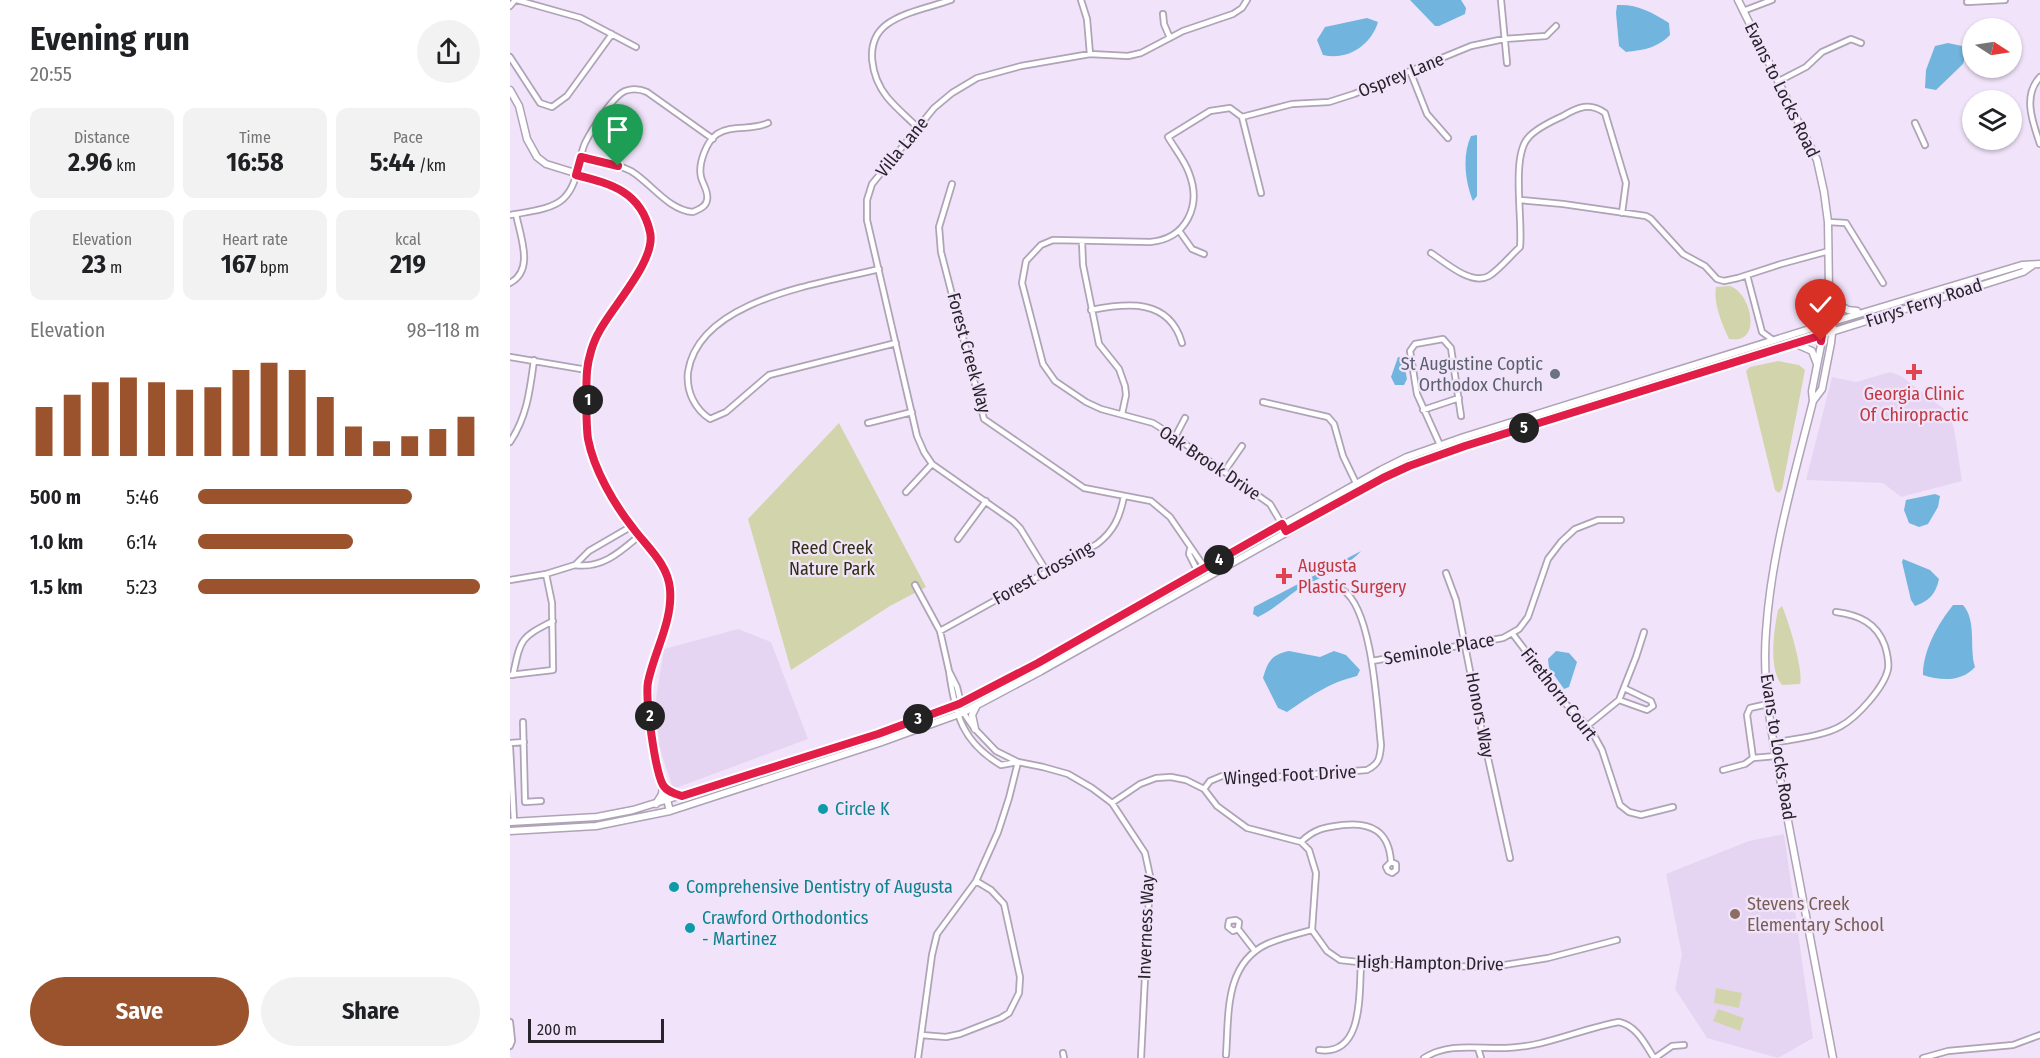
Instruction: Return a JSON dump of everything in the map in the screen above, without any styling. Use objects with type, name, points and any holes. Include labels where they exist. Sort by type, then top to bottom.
[{"type":"main road","name":"Evans to Locks Road","points":[[1738,0],[1817,160],[1828,222],[1829,290],[1824,304],[1822,335],[1812,391],[1813,401],[1776,550],[1770,585],[1765,681],[1773,743],[1833,1058]]},
{"type":"main road","points":[[510,90],[519,106],[527,139],[537,157],[546,164],[611,184],[623,191],[646,219],[651,236],[648,252],[630,287],[599,332],[587,370],[588,439],[604,484],[639,536],[659,558],[670,588],[668,614],[648,684],[652,744],[670,811]]},
{"type":"main road","name":"Furys Ferry Road","points":[[512,822],[597,817],[669,801],[959,704],[1038,663],[1282,524],[1407,457],[1867,311],[2022,265],[2037,264]]},
{"type":"main road","name":"Furys Ferry Road","points":[[510,831],[596,826],[670,811],[961,713],[1286,531],[1409,466],[1465,446],[2013,275],[2037,264]]},
{"type":"main road","name":"Evans to Locks Road","points":[[1813,401],[1822,389],[1832,332],[1835,302],[1829,290]]},
{"type":"main road","points":[[1835,302],[1848,310],[1867,311]]},
{"type":"main road","points":[[1795,344],[1812,351],[1817,366]]},
{"type":"main road","points":[[975,729],[972,715],[978,704]]},
{"type":"main road","points":[[814,754],[817,762]]},
{"type":"main road","points":[[663,786],[682,796]]},
{"type":"main road","points":[[655,804],[662,794],[663,786]]},
{"type":"street","points":[[510,6],[516,0],[581,18],[636,47]]},
{"type":"street","points":[[917,127],[898,110],[880,87],[872,61],[874,40],[886,25],[951,0]]},
{"type":"street","points":[[1081,0],[1087,19],[1090,54]]},
{"type":"street","name":"Villa Lane","points":[[1047,572],[1020,528],[986,501],[932,464],[924,452],[917,436],[867,220],[867,200],[872,184],[917,127],[952,93],[977,78],[1020,66],[1090,54],[1128,56],[1154,47],[1200,25],[1233,14],[1242,8],[1247,0]]},
{"type":"street","points":[[1501,0],[1507,63]]},
{"type":"street","points":[[1743,11],[1772,0]]},
{"type":"street","points":[[1967,2],[2005,0]]},
{"type":"street","points":[[1162,14],[1170,38]]},
{"type":"street","name":"Osprey Lane","points":[[1242,117],[1292,104],[1329,102],[1471,46],[1504,39],[1546,36],[1556,26]]},
{"type":"street","points":[[510,57],[540,103],[552,107],[567,96],[612,34]]},
{"type":"street","points":[[1779,81],[1806,67],[1822,52],[1851,39],[1861,43]]},
{"type":"street","points":[[1410,71],[1427,114],[1448,138]]},
{"type":"street","points":[[2040,77],[2034,84],[2030,109],[2040,144]]},
{"type":"street","points":[[510,215],[556,205],[566,196],[576,175],[585,143],[621,93],[633,89],[647,92],[713,139]]},
{"type":"street","points":[[1431,253],[1470,277],[1479,279],[1488,277],[1520,247],[1519,159],[1528,137],[1572,111],[1585,106],[1596,107],[1605,113],[1626,183],[1622,213]]},
{"type":"street","points":[[1204,254],[1192,249],[1180,232],[1189,216],[1193,189],[1189,172],[1168,137],[1210,111],[1230,108],[1242,117],[1261,193]]},
{"type":"street","points":[[581,157],[627,170],[670,202],[693,212],[705,205],[707,201],[708,195],[700,172],[703,157],[716,135],[735,128],[750,128],[768,123]]},
{"type":"street","points":[[1915,123],[1925,145]]},
{"type":"street","name":"Forest Creek Way","points":[[952,184],[939,227],[941,252],[984,419],[1084,488],[1152,501],[1170,517],[1190,549],[1195,552],[1201,570]]},
{"type":"street","points":[[1520,200],[1646,216],[1683,254],[1705,266],[1716,279],[1747,276],[1829,251]]},
{"type":"street","points":[[510,283],[522,274],[525,262],[516,214]]},
{"type":"street","points":[[1828,222],[1846,223],[1883,283]]},
{"type":"street","name":"Oak Brook Drive","points":[[1180,232],[1163,241],[1053,240],[1041,245],[1026,261],[1022,283],[1043,364],[1055,381],[1086,402],[1101,409],[1153,423],[1175,436],[1270,504],[1286,531]]},
{"type":"street","points":[[1082,241],[1083,265],[1099,344],[1119,369],[1125,386],[1126,395],[1122,414]]},
{"type":"street","points":[[879,269],[760,299],[713,326],[699,342],[691,359],[688,375],[690,393],[696,407],[710,419],[726,412],[769,375],[896,343]]},
{"type":"street","points":[[1747,276],[1762,332],[1775,340]]},
{"type":"street","points":[[1091,310],[1128,304],[1152,309],[1169,319],[1180,334],[1182,343]]},
{"type":"street","points":[[1755,346],[1762,332]]},
{"type":"street","points":[[1440,445],[1417,394],[1410,351],[1418,342],[1443,339],[1451,348],[1461,416]]},
{"type":"street","points":[[510,357],[587,370]]},
{"type":"street","points":[[510,442],[523,418],[529,397],[534,360]]},
{"type":"street","points":[[1423,410],[1459,398]]},
{"type":"street","points":[[1263,402],[1328,417],[1334,424],[1343,456],[1356,483]]},
{"type":"street","points":[[868,423],[912,412]]},
{"type":"street","points":[[1175,436],[1185,418]]},
{"type":"street","points":[[1224,472],[1242,446]]},
{"type":"street","points":[[906,492],[932,464]]},
{"type":"street","name":"Forest Crossing","points":[[940,631],[1106,537],[1117,522],[1124,496]]},
{"type":"street","points":[[958,539],[986,501]]},
{"type":"street","name":"Seminole Place","points":[[1372,662],[1503,638],[1512,633],[1519,629],[1528,617],[1548,559],[1561,542],[1575,529],[1598,520],[1621,520]]},
{"type":"street","points":[[575,565],[588,551],[632,526]]},
{"type":"street","points":[[510,580],[546,574],[575,565],[590,566],[603,562],[621,552],[639,536]]},
{"type":"street","name":"Honors Way","points":[[1446,573],[1456,600],[1510,858]]},
{"type":"street","points":[[546,574],[552,603],[553,621],[553,670],[512,675],[519,649],[526,635],[553,621]]},
{"type":"street","name":"Inverness Way","points":[[915,585],[940,631],[966,735],[987,757],[1000,765],[1018,762],[1043,766],[1068,774],[1092,788],[1112,803],[1145,853],[1150,876],[1141,1058]]},
{"type":"street","name":"Winged Foot Drive","points":[[1203,789],[1210,781],[1233,774],[1260,778],[1367,770],[1376,765],[1380,757],[1381,745],[1372,662],[1351,596],[1343,590]]},
{"type":"street","points":[[1773,743],[1840,727],[1862,710],[1877,691],[1888,670],[1887,652],[1882,636],[1874,626],[1864,619],[1836,612]]},
{"type":"street","points":[[1587,726],[1618,700],[1644,632]]},
{"type":"street","name":"Firethorn Court","points":[[1512,633],[1566,704],[1587,726],[1602,750],[1620,805],[1629,812],[1641,815],[1673,807]]},
{"type":"street","points":[[1618,700],[1647,710],[1653,706],[1651,700],[1624,688]]},
{"type":"street","points":[[1753,758],[1747,715],[1750,708],[1768,704]]},
{"type":"street","name":"Inverness Way","points":[[961,713],[993,748],[1018,762]]},
{"type":"street","points":[[524,722],[525,802],[541,801]]},
{"type":"street","points":[[512,822],[510,745],[524,742]]},
{"type":"street","points":[[987,757],[993,748]]},
{"type":"street","points":[[1723,770],[1746,764],[1753,758],[1776,756]]},
{"type":"street","points":[[918,1058],[929,974],[938,934],[976,881],[998,832],[1018,762]]},
{"type":"street","points":[[1112,803],[1140,783],[1156,778],[1171,777],[1186,780],[1203,789],[1217,806],[1247,828],[1301,842],[1310,850],[1316,873],[1312,930],[1267,944],[1244,962],[1232,986],[1226,1057]]},
{"type":"street","points":[[511,783],[525,783]]},
{"type":"street","points":[[1301,842],[1317,829],[1359,824],[1370,826],[1379,832],[1384,840],[1391,862]]},
{"type":"street","points":[[921,1035],[946,1037],[1001,1018],[1009,1013],[1019,993],[1020,977],[1004,904],[991,890],[976,881]]},
{"type":"street","points":[[1238,929],[1256,951]]},
{"type":"street","name":"High Hampton Drive","points":[[1312,930],[1327,951],[1340,960],[1361,963],[1492,967],[1548,958],[1617,940]]},
{"type":"street","points":[[1319,1050],[1332,1051],[1352,1036],[1357,1016],[1361,963]]},
{"type":"street","points":[[510,1022],[512,1041],[510,1046]]},
{"type":"street","points":[[1424,1058],[1442,1049],[1453,1047],[1532,1046],[1619,1022],[1629,1024],[1634,1029],[1655,1058],[1672,1046],[1684,1045]]},
{"type":"street","points":[[1923,1058],[1948,1051],[2013,1045],[2040,1035]]},
{"type":"street","points":[[1478,1048],[1481,1058]]},
{"type":"shaded area","points":[[1890,372],[1901,376],[1948,412],[1954,428],[1962,481],[1901,497],[1883,483],[1806,480],[1832,377],[1856,382]]},
{"type":"shaded area","points":[[738,629],[771,642],[808,739],[673,789],[659,746],[656,698],[664,649]]},
{"type":"shaded area","name":"Stevens Creek Elementary School","points":[[1784,834],[1813,1038],[1778,1058],[1707,1038],[1675,989],[1682,955],[1666,874],[1749,841]]},
{"type":"green space","points":[[1730,286],[1743,297],[1750,314],[1749,330],[1745,336],[1738,339],[1729,339],[1717,307],[1716,287]]},
{"type":"green space","points":[[1778,361],[1799,365],[1805,370],[1782,489],[1779,493],[1775,490],[1746,371],[1750,367]]},
{"type":"green space","name":"Reed Creek Nature Park","points":[[839,423],[926,587],[890,606],[791,670],[748,519]]},
{"type":"green space","points":[[1782,606],[1798,657],[1800,684],[1782,685],[1775,669],[1773,649],[1775,628],[1778,610]]},
{"type":"green space","points":[[1716,988],[1742,993],[1739,1008],[1714,1003]]},
{"type":"green space","points":[[1718,1009],[1744,1018],[1740,1031],[1713,1021]]},
{"type":"water","points":[[1410,0],[1461,0],[1466,8],[1465,14],[1435,26]]},
{"type":"water","points":[[1617,5],[1638,7],[1657,15],[1669,23],[1670,35],[1650,48],[1626,52],[1619,46]]},
{"type":"water","points":[[1367,18],[1378,22],[1370,38],[1364,44],[1341,56],[1323,55],[1317,40],[1325,27]]},
{"type":"water","points":[[1948,43],[1962,46],[1962,65],[1936,90],[1925,88],[1926,70],[1935,46]]},
{"type":"water","points":[[1477,135],[1477,196],[1473,201],[1466,177],[1466,152],[1471,136]]},
{"type":"water","points":[[1398,357],[1403,358],[1407,379],[1404,385],[1395,385],[1391,377]]},
{"type":"water","points":[[1935,494],[1940,496],[1938,507],[1928,524],[1919,527],[1909,523],[1904,510],[1906,500]]},
{"type":"water","points":[[1361,551],[1331,573],[1297,590],[1274,608],[1258,617],[1253,614],[1254,607]]},
{"type":"water","points":[[1903,559],[1930,570],[1939,579],[1931,596],[1915,606],[1911,600]]},
{"type":"water","points":[[1953,605],[1963,605],[1970,619],[1975,667],[1958,678],[1923,675],[1932,638]]},
{"type":"water","points":[[1289,651],[1320,657],[1334,651],[1346,655],[1360,670],[1357,676],[1328,686],[1287,712],[1278,708],[1263,678],[1271,660]]},
{"type":"water","points":[[1556,651],[1569,653],[1577,662],[1569,687],[1564,689],[1549,668],[1548,659]]},
{"type":"place","name":"Georgia Clinic Of Chiropractic","points":[[1914,372]]},
{"type":"place","name":"St Augustine Coptic Orthodox Church","points":[[1555,374]]},
{"type":"place","name":"Augusta Plastic Surgery","points":[[1284,576]]},
{"type":"place","name":"Circle K","points":[[823,809]]},
{"type":"place","name":"Comprehensive Dentistry of Augusta","points":[[674,887]]},
{"type":"place","name":"Stevens Creek Elementary School","points":[[1735,914]]},
{"type":"place","name":"Crawford Orthodontics - Martinez","points":[[690,928]]},
{"type":"route","points":[[618,166],[581,157],[576,175],[611,184],[623,191],[646,219],[651,236],[648,252],[630,287],[599,332],[593,348],[587,370],[588,439],[604,484],[639,536],[659,558],[670,588],[668,614],[648,684],[652,744],[663,786],[682,796],[878,734],[959,704],[1038,663],[1282,524],[1286,531],[1409,466],[1465,446],[1822,335],[1821,341]]}]
